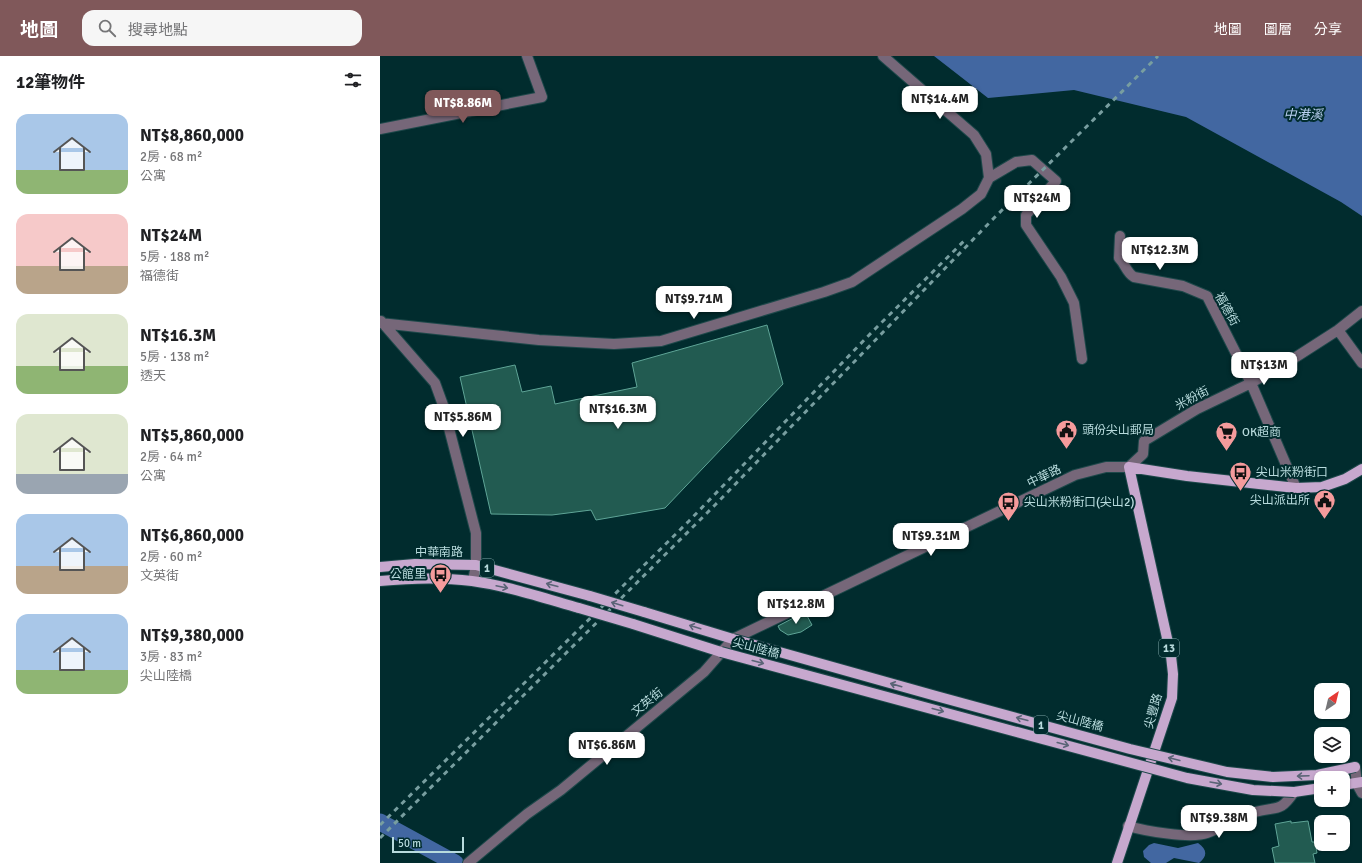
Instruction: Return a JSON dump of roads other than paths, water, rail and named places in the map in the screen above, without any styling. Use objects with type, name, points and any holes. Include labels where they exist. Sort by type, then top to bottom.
[{"type":"main road","name":"中華路","points":[[1128,467],[1195,477],[1296,488],[1322,486],[1345,479],[1362,469]]},
{"type":"main road","name":"尖豐路","points":[[1117,863],[1128,826],[1172,698],[1173,674],[1160,602],[1128,467]]},
{"type":"main road","name":"中華南路","points":[[385,567],[415,564],[476,565],[590,596],[733,638]]},
{"type":"main road","points":[[385,567],[391,580]]},
{"type":"main road","name":"1","points":[[380,581],[440,578],[473,581],[510,589],[579,608],[720,652]]},
{"type":"main road","name":"尖山陸橋","points":[[733,638],[1130,749],[1227,772],[1286,776],[1317,775],[1358,766]]},
{"type":"main road","name":"尖山陸橋","points":[[720,652],[1187,778],[1253,790],[1294,792],[1314,789]]},
{"type":"main road","points":[[1350,784],[1360,783]]},
{"type":"street","points":[[380,129],[542,97],[527,56]]},
{"type":"street","points":[[381,322],[539,340],[614,344],[661,341],[817,295],[852,282],[962,209],[981,194],[988,178],[986,154],[974,135],[883,56]]},
{"type":"street","points":[[988,178],[1016,162],[1032,160],[1056,181],[1026,215],[1026,225],[1060,276],[1074,303],[1082,359]]},
{"type":"street","name":"福德街","points":[[1120,236],[1119,258],[1127,273],[1134,277],[1183,286],[1207,296],[1251,384],[1296,488]]},
{"type":"street","name":"米粉街","points":[[1128,467],[1142,454],[1144,441],[1197,408],[1251,384],[1338,330],[1362,311]]},
{"type":"street","points":[[381,322],[435,383],[443,405],[476,534],[476,565],[473,581]]},
{"type":"street","points":[[1338,330],[1362,364]]},
{"type":"street","name":"中華路","points":[[720,652],[733,638],[1075,475],[1106,467],[1128,467]]},
{"type":"street","name":"文英街","points":[[470,860],[527,814],[561,790],[704,672],[720,652]]},
{"type":"street","points":[[1358,766],[1362,793]]},
{"type":"street","points":[[1128,826],[1161,833],[1206,834],[1256,812],[1279,808],[1286,804],[1294,792]]},
{"type":"water","name":"中港溪","points":[[934,56],[1362,56],[1362,216],[1341,202],[1186,117],[1074,90],[988,98]]},
{"type":"water","points":[[1154,843],[1178,848],[1198,843],[1205,850],[1205,855],[1199,863],[1174,858],[1166,863],[1151,863],[1144,857],[1143,851],[1149,845]]},
{"type":"waterway","points":[[380,822],[455,863]]},
{"type":"railway","points":[[380,838],[715,505],[994,218],[1158,56]]},
{"type":"railway","points":[[380,825],[689,521],[872,332],[965,240]]},
{"type":"place","name":"頭份尖山郵局","points":[[1067,450]]},
{"type":"place","name":"OK超商","points":[[1227,452]]},
{"type":"place","name":"尖山米粉街口","points":[[1241,492]]},
{"type":"place","name":"尖山派出所","points":[[1325,520]]},
{"type":"place","name":"尖山米粉街口(尖山2)","points":[[1009,522]]},
{"type":"place","name":"公館里","points":[[441,594]]}]
